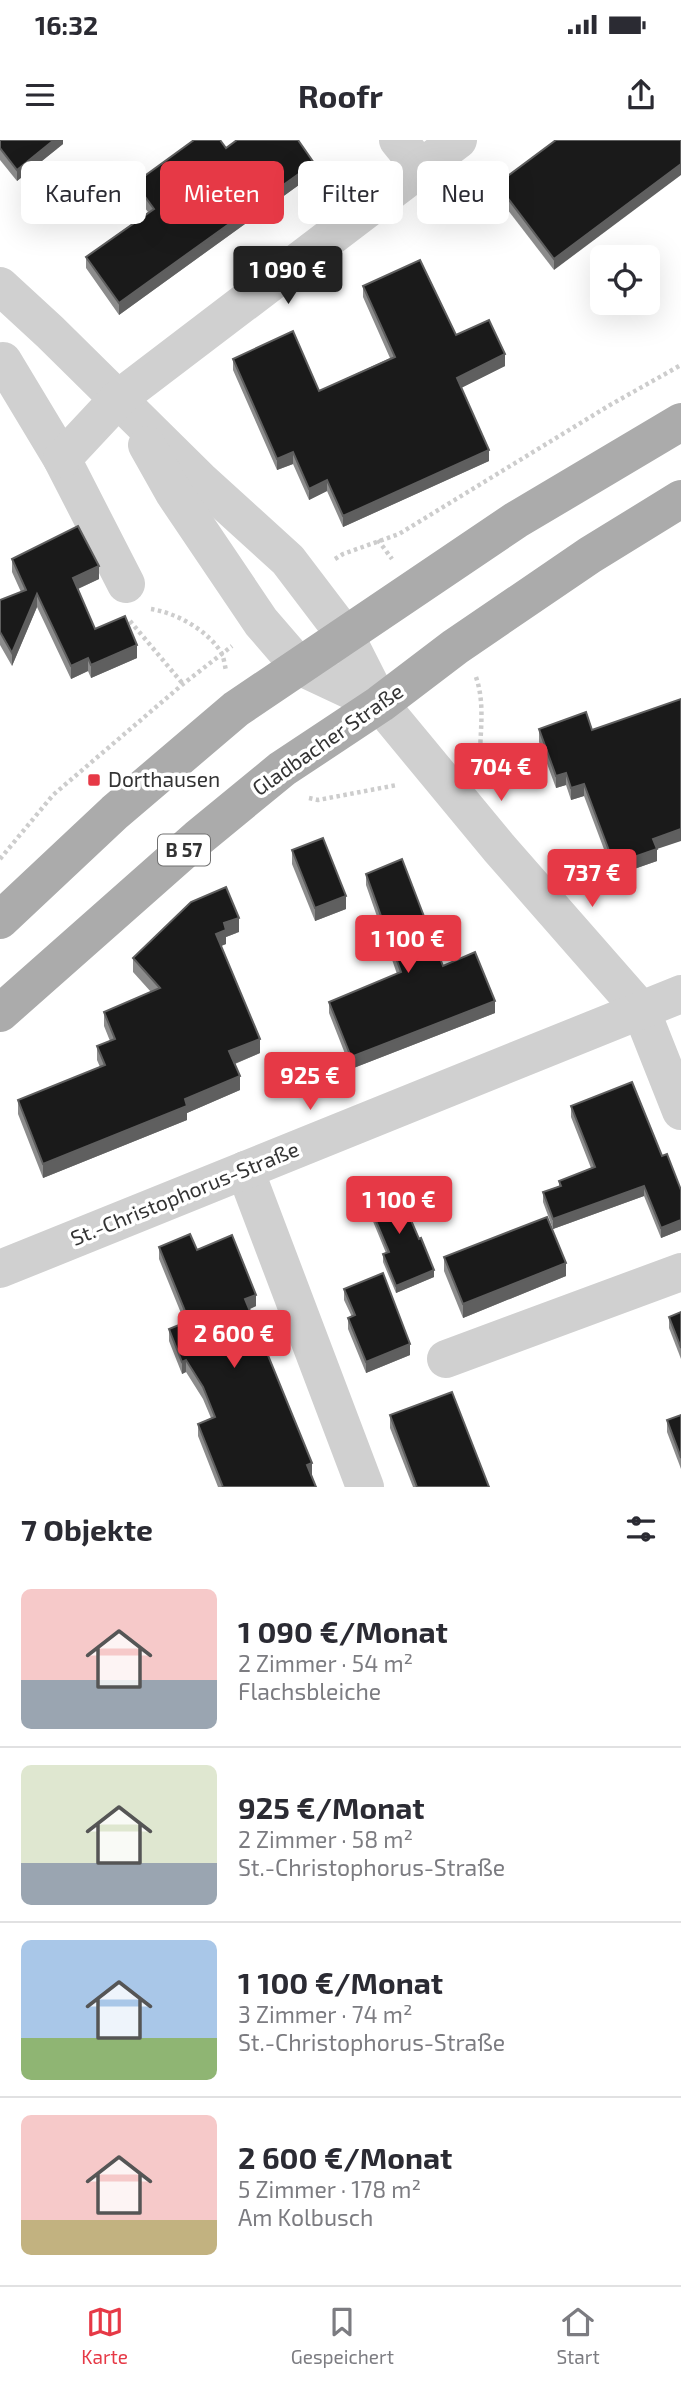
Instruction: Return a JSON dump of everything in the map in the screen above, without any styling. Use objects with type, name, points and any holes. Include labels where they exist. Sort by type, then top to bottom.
[{"type":"main road","points":[[0,920],[115,812],[236,709],[516,520],[681,422]]},
{"type":"main road","name":"Gladbacher Straße","points":[[0,1013],[198,838],[282,769],[380,704],[455,647],[590,555],[681,499]]},
{"type":"street","points":[[62,459],[119,398],[409,153],[458,140]]},
{"type":"street","points":[[1,289],[119,398],[200,480],[288,560],[345,635],[380,704],[499,848],[641,1010],[681,1111]]},
{"type":"street","points":[[3,361],[62,459],[127,594]]},
{"type":"street","points":[[119,398],[174,493],[261,622],[299,666],[380,704]]},
{"type":"street","name":"St.-Christophorus-Straße","points":[[0,1269],[681,993]]},
{"type":"street","points":[[244,1170],[365,1487]]},
{"type":"street","points":[[446,1359],[681,1272]]},
{"type":"path","points":[[306,583],[342,554],[400,534],[610,405],[681,365]]},
{"type":"path","points":[[0,859],[53,795],[222,654],[202,632],[187,621],[127,594],[125,615],[183,684]]},
{"type":"path","points":[[455,647],[474,673],[480,688],[482,708],[479,764],[482,771]]},
{"type":"building","points":[[0,140],[54,140],[28,161],[21,161],[21,167],[17,170],[0,148]]},
{"type":"building","points":[[194,140],[220,140],[226,148],[237,140],[298,140],[313,161],[298,161],[298,174],[284,185],[284,161],[165,161]]},
{"type":"building","points":[[556,140],[681,140],[681,164],[554,259],[509,200],[509,175]]},
{"type":"building","points":[[160,165],[160,224],[229,224],[119,303],[86,257],[133,224],[146,224],[146,215],[154,209],[146,198],[146,175]]},
{"type":"building","points":[[420,260],[456,335],[489,320],[505,354],[457,378],[489,450],[343,516],[327,480],[309,489],[293,452],[277,459],[233,359],[293,331],[319,391],[395,357],[363,286]]},
{"type":"building","points":[[78,526],[99,566],[73,578],[95,629],[125,616],[137,645],[91,665],[88,658],[71,666],[37,594],[12,653],[0,632],[0,600],[26,590],[12,559]]},
{"type":"building","points":[[681,699],[681,829],[653,839],[657,849],[614,864],[584,784],[571,788],[566,773],[556,776],[539,729],[586,712],[592,730]]},
{"type":"building","points":[[323,838],[346,896],[315,908],[292,850]]},
{"type":"building","points":[[402,859],[443,966],[475,952],[495,1001],[351,1057],[329,1002],[401,972],[366,874]]},
{"type":"building","points":[[226,887],[239,918],[224,923],[226,930],[216,934],[260,1039],[229,1051],[240,1076],[185,1099],[187,1106],[43,1164],[18,1100],[105,1065],[97,1046],[115,1039],[104,1012],[160,988],[133,958],[191,902]]},
{"type":"building","points":[[632,1082],[662,1156],[667,1154],[681,1190],[681,1220],[661,1228],[644,1186],[553,1219],[543,1192],[561,1186],[559,1181],[595,1167],[571,1106]]},
{"type":"building","points":[[395,1183],[434,1270],[396,1286],[383,1254],[389,1252],[365,1195]]},
{"type":"building","points":[[547,1217],[566,1263],[463,1304],[444,1257]]},
{"type":"building","points":[[190,1234],[197,1250],[232,1235],[256,1295],[245,1299],[312,1463],[307,1465],[316,1487],[223,1487],[198,1424],[215,1417],[203,1387],[186,1360],[182,1362],[169,1329],[189,1321],[159,1247]]},
{"type":"building","points":[[383,1273],[410,1344],[366,1362],[348,1318],[355,1315],[344,1289]]},
{"type":"building","points":[[681,1312],[681,1348],[669,1317]]},
{"type":"building","points":[[452,1392],[489,1487],[417,1487],[390,1415]]},
{"type":"building","points":[[681,1415],[681,1458],[667,1420]]},
{"type":"place","name":"Dorthausen","points":[[94,780]]}]
